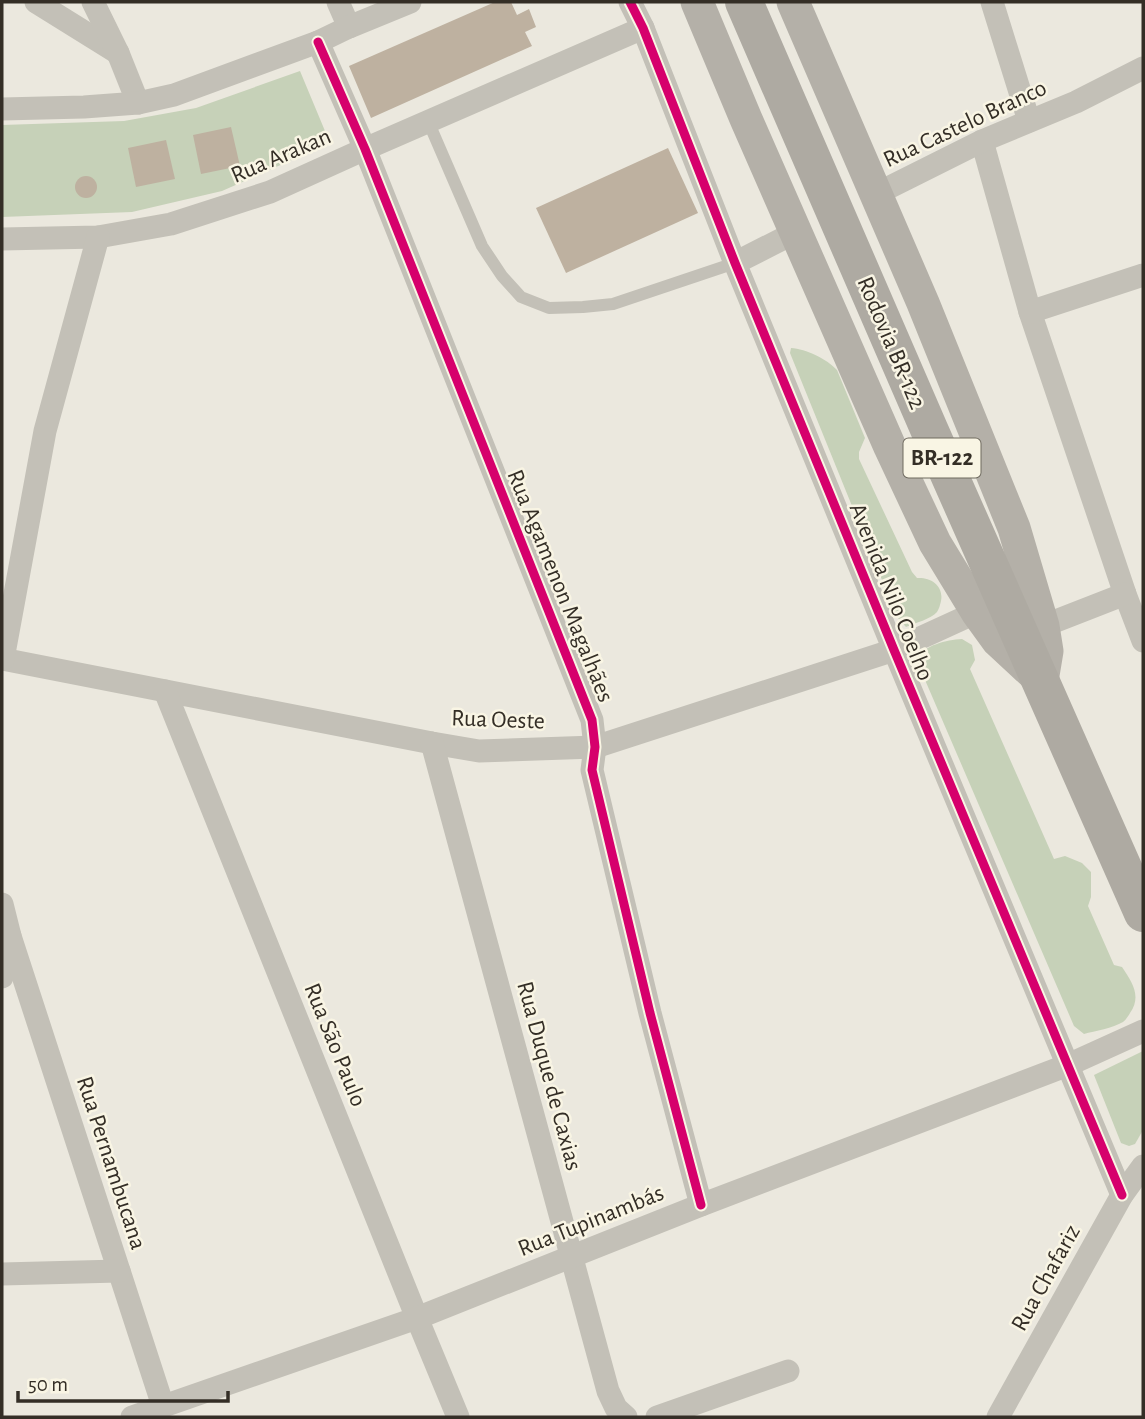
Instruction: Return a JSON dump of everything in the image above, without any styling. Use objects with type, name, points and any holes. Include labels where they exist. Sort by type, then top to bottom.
[{"type":"highway","name":"Rodovia BR-122","points":[[744,2],[1143,913]]},
{"type":"main road","points":[[697,2],[890,447],[935,543],[976,612],[998,641],[1042,681]]},
{"type":"main road","points":[[793,2],[923,303],[1014,528],[1043,626],[1046,651],[1042,681]]},
{"type":"main road","points":[[890,447],[967,413]]},
{"type":"street","points":[[36,2],[118,53]]},
{"type":"street","points":[[93,2],[138,103]]},
{"type":"street","points":[[338,2],[348,27]]},
{"type":"street","points":[[2,109],[138,103],[183,92],[318,42],[410,2]]},
{"type":"street","name":"Avenida Nilo Coelho","points":[[630,2],[894,650],[1122,1195]]},
{"type":"street","points":[[992,2],[1029,121]]},
{"type":"street","name":"Rua Arakan","points":[[2,239],[98,237],[171,224],[270,192],[643,29]]},
{"type":"street","name":"Rua Agamenon Magalhães","points":[[318,42],[365,149],[592,720],[595,747],[592,770],[650,1013],[701,1205]]},
{"type":"street","name":"Rua Castelo Branco","points":[[876,194],[982,141],[1076,102],[1143,68]]},
{"type":"street","name":"Rua Castelo Branco","points":[[1076,102],[1143,83]]},
{"type":"street","points":[[982,141],[1030,312],[1143,640]]},
{"type":"street","points":[[735,263],[796,232]]},
{"type":"street","points":[[2,659],[45,431],[98,237]]},
{"type":"street","points":[[1030,312],[1143,275]]},
{"type":"street","points":[[1043,626],[1125,594]]},
{"type":"street","name":"Rua Oeste","points":[[2,659],[478,751],[595,747],[894,650],[976,612]]},
{"type":"street","name":"Rua São Paulo","points":[[165,691],[458,1417]]},
{"type":"street","name":"Rua Duque de Caxias","points":[[432,743],[608,1391],[616,1408],[626,1417]]},
{"type":"street","name":"Rua Pernambucana","points":[[2,904],[10,936],[163,1406]]},
{"type":"street","name":"Rua Pernambucana","points":[[2,976],[10,936]]},
{"type":"street","name":"Rua Tupinambás","points":[[132,1417],[417,1318],[701,1205],[1068,1065],[1143,1031]]},
{"type":"street","name":"Rua Chafariz","points":[[998,1417],[1122,1195],[1143,1166]]},
{"type":"street","points":[[2,1274],[118,1270]]},
{"type":"street","points":[[657,1417],[788,1371]]},
{"type":"lane","points":[[428,121],[481,246],[521,297],[549,308],[613,304],[735,263]]},
{"type":"green space","points":[[300,71],[330,143],[222,191],[132,212],[2,217],[2,125],[124,121],[196,108]]},
{"type":"green space","points":[[791,348],[816,355],[837,370],[865,438],[859,459],[912,572],[917,578],[932,581],[940,591],[938,610],[927,619],[906,627],[897,617],[790,353]]},
{"type":"green space","points":[[962,639],[972,645],[975,660],[970,669],[1054,859],[1065,856],[1082,863],[1091,872],[1091,897],[1088,906],[1114,965],[1122,967],[1135,995],[1134,1007],[1124,1021],[1109,1028],[1084,1034],[1074,1026],[916,659],[936,644]]},
{"type":"green space","points":[[1143,1051],[1143,1130],[1135,1144],[1129,1146],[1121,1143],[1094,1075]]},
{"type":"building","points":[[495,2],[511,2],[517,15],[529,9],[536,27],[525,32],[532,46],[371,118],[349,66]]},
{"type":"building","points":[[231,127],[240,166],[201,174],[193,135]]},
{"type":"building","points":[[166,140],[175,179],[136,187],[128,148]]},
{"type":"building","points":[[668,148],[698,213],[566,273],[536,208]]},
{"type":"building","points":[[82,176],[90,176],[97,183],[97,191],[90,198],[82,198],[75,191],[75,183]]},
{"type":"cycle path","points":[[630,2],[643,28],[735,263],[894,650],[1122,1195]]},
{"type":"cycle path","points":[[318,42],[365,149],[592,720],[595,747],[592,770],[650,1013],[701,1205]]}]
